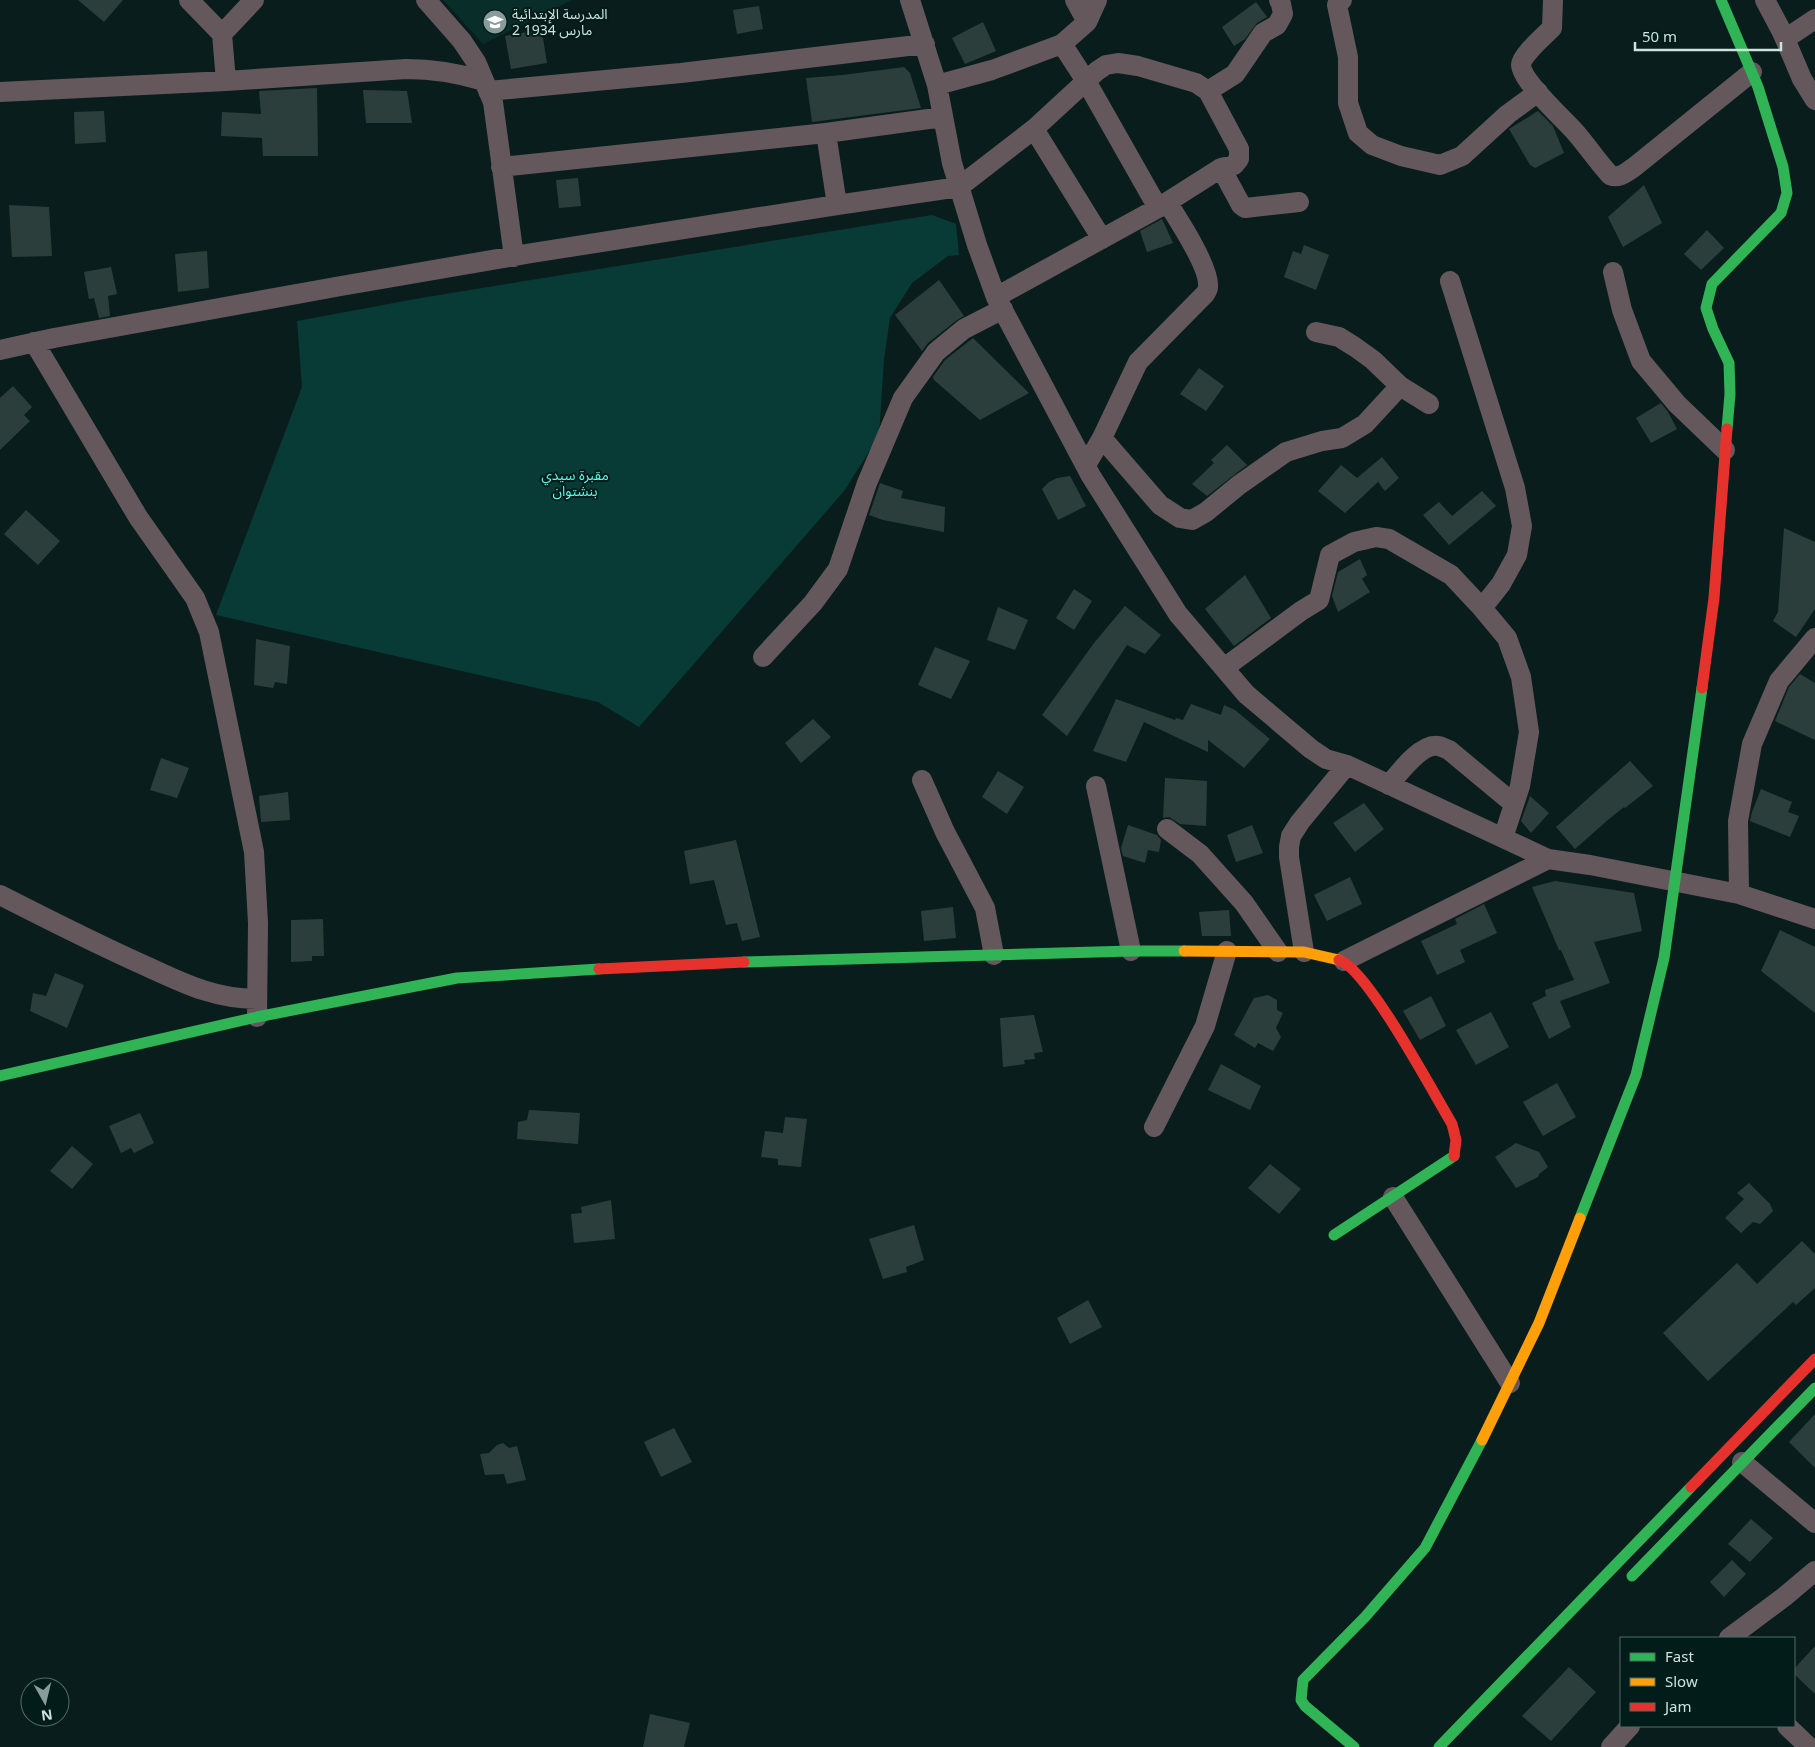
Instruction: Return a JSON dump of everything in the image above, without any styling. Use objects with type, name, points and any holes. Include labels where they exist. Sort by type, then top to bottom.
[{"type":"street","points":[[189,0],[222,34],[226,81]]},
{"type":"street","points":[[222,34],[254,0]]},
{"type":"street","points":[[426,0],[462,41],[476,62],[493,102],[514,257]]},
{"type":"street","points":[[910,0],[937,86],[952,163],[959,188],[977,245],[1000,303],[1086,465],[1178,614],[1246,694],[1311,749],[1326,759],[1347,765],[1548,859],[1590,865],[1733,893],[1815,919]]},
{"type":"street","points":[[1075,0],[1087,22]]},
{"type":"street","points":[[937,86],[992,70],[1062,44],[1087,22],[1097,0]]},
{"type":"street","points":[[1208,91],[1236,74],[1263,34],[1276,25],[1283,14],[1279,0]]},
{"type":"street","points":[[1342,0],[1337,5],[1348,57],[1348,103],[1358,134],[1372,145],[1401,156],[1440,165],[1462,156],[1508,114],[1538,92]]},
{"type":"street","points":[[1351,1744],[1305,1706],[1301,1700],[1303,1680],[1365,1617],[1425,1548],[1510,1383],[1539,1323],[1636,1075],[1664,958],[1673,881],[1714,598],[1730,394],[1729,363],[1713,329],[1706,308],[1712,284],[1781,213],[1787,193],[1783,166],[1758,87],[1721,0]]},
{"type":"street","points":[[1765,0],[1785,39],[1802,79],[1815,100]]},
{"type":"street","points":[[1548,4],[1552,28],[1523,56],[1520,64],[1523,73],[1578,135],[1610,175],[1615,177],[1621,176],[1633,168],[1752,72]]},
{"type":"street","points":[[1785,39],[1815,19]]},
{"type":"street","points":[[0,92],[427,69],[464,75],[486,86],[681,73],[925,44]]},
{"type":"street","points":[[1062,44],[1162,205],[1183,227],[1196,252],[1208,286],[1205,294],[1138,362],[1102,438],[1086,465]]},
{"type":"street","points":[[0,350],[34,342],[341,286],[837,205],[959,188],[1034,129],[1106,65],[1118,63],[1138,66],[1196,83],[1208,91],[1239,148],[1239,159],[1234,165],[1221,168],[1000,303],[936,352],[903,398],[867,483],[838,569],[813,603],[764,657]]},
{"type":"street","points":[[501,167],[826,133],[943,117]]},
{"type":"street","points":[[1034,129],[1102,239]]},
{"type":"street","points":[[826,133],[837,205]]},
{"type":"street","points":[[1221,168],[1241,205],[1245,208],[1299,202]]},
{"type":"street","points":[[1613,272],[1622,310],[1641,360],[1677,404],[1725,450]]},
{"type":"street","points":[[1450,281],[1515,488],[1522,526],[1517,555],[1501,584],[1482,608]]},
{"type":"street","points":[[1316,332],[1338,337],[1355,346],[1400,386],[1429,404]]},
{"type":"street","points":[[34,342],[138,516],[195,598],[208,632],[254,852],[258,924],[257,1008]]},
{"type":"street","points":[[1102,438],[1131,469],[1160,505],[1180,518],[1192,520],[1206,512],[1239,485],[1286,452],[1322,441],[1342,438],[1365,424],[1400,386]]},
{"type":"street","points":[[1224,668],[1301,611],[1319,600],[1330,556],[1354,542],[1376,537],[1389,540],[1451,576],[1482,608],[1507,638],[1521,677],[1529,732],[1520,786],[1503,838]]},
{"type":"street","points":[[1733,893],[1738,821],[1752,744],[1779,681],[1815,638]]},
{"type":"street","points":[[1389,785],[1418,752],[1436,745],[1449,750],[1514,804]]},
{"type":"street","points":[[1304,952],[1290,857],[1291,836],[1300,822],[1347,765]]},
{"type":"street","points":[[922,780],[945,832],[985,908],[994,955]]},
{"type":"street","points":[[1096,786],[1131,951]]},
{"type":"street","points":[[1167,829],[1200,854],[1244,903],[1278,952]]},
{"type":"street","points":[[1344,961],[1548,859]]},
{"type":"street","points":[[0,895],[115,953],[216,996],[236,999],[257,1008]]},
{"type":"street","points":[[0,1076],[257,1008],[457,978],[711,963],[1131,951],[1304,952],[1344,961],[1360,976],[1452,1124],[1457,1136],[1454,1156],[1334,1235]]},
{"type":"street","points":[[1154,1127],[1205,1026],[1227,951]]},
{"type":"street","points":[[1393,1197],[1510,1383]]},
{"type":"street","points":[[1440,1747],[1815,1359]]},
{"type":"street","points":[[1624,1583],[1815,1388]]},
{"type":"street","points":[[1742,1462],[1815,1524]]},
{"type":"street","points":[[1730,1637],[1815,1571]]},
{"type":"street","points":[[1611,1747],[1629,1727]]},
{"type":"street","points":[[1788,1727],[1809,1747]]},
{"type":"shaded area","name":"المدرسة الإبتدائية 2 مارس 1934","points":[[443,0],[572,0],[483,44]]},
{"type":"green space","name":"مقبرة سيدي بنشتوان","points":[[932,215],[956,224],[959,255],[948,256],[912,283],[890,318],[884,359],[879,436],[844,491],[639,727],[598,702],[216,615],[302,387],[297,321],[421,298]]},
{"type":"building","points":[[78,0],[123,0],[104,22]]},
{"type":"building","points":[[1256,2],[1267,17],[1257,23],[1245,39],[1234,46],[1222,27]]},
{"type":"building","points":[[759,6],[763,29],[737,34],[733,10]]},
{"type":"building","points":[[983,22],[996,51],[965,64],[952,38]]},
{"type":"building","points":[[538,30],[543,38],[547,63],[511,69],[505,36]]},
{"type":"building","points":[[904,67],[910,73],[921,108],[812,122],[806,78]]},
{"type":"building","points":[[317,88],[318,156],[263,156],[262,138],[221,136],[222,112],[261,114],[259,91]]},
{"type":"building","points":[[363,90],[407,91],[412,123],[366,123]]},
{"type":"building","points":[[104,111],[106,142],[75,144],[74,112]]},
{"type":"building","points":[[1538,111],[1553,126],[1564,153],[1535,168],[1530,165],[1509,129]]},
{"type":"building","points":[[578,178],[581,206],[559,208],[556,180]]},
{"type":"building","points":[[1644,185],[1662,223],[1623,247],[1608,217]]},
{"type":"building","points":[[9,205],[49,207],[52,256],[12,257]]},
{"type":"building","points":[[1162,219],[1173,243],[1147,252],[1140,231]]},
{"type":"building","points":[[1707,230],[1724,248],[1701,270],[1684,254]]},
{"type":"building","points":[[1304,245],[1329,255],[1316,290],[1284,277],[1293,251],[1301,254]]},
{"type":"building","points":[[207,251],[209,288],[178,292],[175,254]]},
{"type":"building","points":[[111,267],[117,294],[108,296],[110,316],[99,318],[94,298],[89,299],[84,272]]},
{"type":"building","points":[[939,280],[964,316],[928,343],[922,351],[895,315]]},
{"type":"building","points":[[973,338],[1029,393],[980,420],[934,380],[933,377],[945,360]]},
{"type":"building","points":[[1199,368],[1224,386],[1206,411],[1180,394]]},
{"type":"building","points":[[13,386],[32,407],[24,415],[30,421],[0,450],[0,398]]},
{"type":"building","points":[[1661,403],[1677,429],[1651,443],[1636,418]]},
{"type":"building","points":[[1227,445],[1247,465],[1207,496],[1192,484],[1214,463],[1211,460]]},
{"type":"building","points":[[1382,457],[1399,478],[1385,491],[1378,482],[1345,513],[1318,491],[1341,465],[1357,478]]},
{"type":"building","points":[[1070,476],[1086,506],[1058,520],[1042,489],[1049,482],[1057,478]]},
{"type":"building","points":[[880,483],[903,491],[901,498],[945,507],[944,532],[883,520],[869,515]]},
{"type":"building","points":[[1482,491],[1496,506],[1449,545],[1423,515],[1439,502],[1452,516]]},
{"type":"building","points":[[26,510],[60,541],[38,565],[4,534]]},
{"type":"building","points":[[1784,528],[1815,542],[1815,609],[1796,637],[1773,621],[1778,612]]},
{"type":"building","points":[[1360,559],[1367,575],[1362,579],[1370,592],[1338,612],[1332,596],[1338,572]]},
{"type":"building","points":[[1245,575],[1271,618],[1234,646],[1205,609]]},
{"type":"building","points":[[1074,589],[1092,601],[1074,630],[1056,618]]},
{"type":"building","points":[[1125,606],[1161,635],[1145,654],[1127,645],[1067,736],[1042,715],[1094,643]]},
{"type":"building","points":[[998,607],[1028,620],[1015,650],[987,640]]},
{"type":"building","points":[[256,639],[290,646],[287,684],[275,682],[273,688],[254,685]]},
{"type":"building","points":[[935,647],[970,661],[951,699],[918,685]]},
{"type":"building","points":[[1800,674],[1815,683],[1815,740],[1775,721],[1789,687]]},
{"type":"building","points":[[1116,699],[1175,720],[1176,718],[1183,720],[1191,704],[1221,715],[1224,705],[1235,710],[1270,739],[1244,768],[1208,740],[1208,752],[1144,722],[1126,762],[1093,751]]},
{"type":"building","points":[[813,719],[831,737],[801,763],[785,743]]},
{"type":"building","points":[[161,758],[189,768],[177,798],[150,790]]},
{"type":"building","points":[[1630,761],[1653,786],[1609,819],[1575,849],[1556,827]]},
{"type":"building","points":[[998,771],[1024,787],[1007,814],[982,797]]},
{"type":"building","points":[[1165,778],[1207,781],[1206,826],[1180,824],[1169,817],[1163,818]]},
{"type":"building","points":[[1761,789],[1792,802],[1788,812],[1799,816],[1790,837],[1750,821]]},
{"type":"building","points":[[288,792],[290,820],[261,822],[259,796]]},
{"type":"building","points":[[1530,796],[1549,813],[1531,833],[1521,821]]},
{"type":"building","points":[[1364,803],[1384,829],[1355,852],[1333,823]]},
{"type":"building","points":[[1128,825],[1157,835],[1161,840],[1159,852],[1148,850],[1145,863],[1123,856],[1121,848]]},
{"type":"building","points":[[1252,825],[1263,853],[1236,862],[1227,835]]},
{"type":"building","points":[[736,840],[760,937],[742,941],[737,923],[726,925],[714,880],[690,884],[684,851]]},
{"type":"building","points":[[1350,877],[1362,904],[1327,921],[1314,895]]},
{"type":"building","points":[[1555,881],[1634,893],[1642,931],[1594,942],[1610,983],[1560,1001],[1571,1027],[1549,1039],[1532,1003],[1546,996],[1545,990],[1574,980],[1532,887]]},
{"type":"building","points":[[1484,904],[1497,933],[1460,950],[1465,962],[1437,975],[1421,941],[1457,924],[1455,919]]},
{"type":"building","points":[[953,907],[956,938],[924,941],[921,911]]},
{"type":"building","points":[[1229,910],[1231,936],[1202,936],[1199,912]]},
{"type":"building","points":[[323,919],[324,956],[312,956],[312,961],[291,962],[291,920]]},
{"type":"building","points":[[1780,930],[1815,947],[1815,1013],[1761,971]]},
{"type":"building","points":[[55,973],[84,985],[67,1028],[30,1011],[33,993],[46,996]]},
{"type":"building","points":[[1268,995],[1277,1000],[1277,1010],[1283,1013],[1276,1028],[1281,1037],[1273,1051],[1258,1043],[1255,1048],[1234,1035],[1254,998]]},
{"type":"building","points":[[1431,996],[1446,1026],[1420,1040],[1403,1011]]},
{"type":"building","points":[[1491,1012],[1509,1047],[1476,1065],[1456,1030]]},
{"type":"building","points":[[1034,1015],[1043,1052],[1034,1053],[1035,1059],[1024,1060],[1025,1064],[1003,1067],[1000,1018]]},
{"type":"building","points":[[1221,1064],[1261,1086],[1250,1110],[1208,1090]]},
{"type":"building","points":[[1557,1083],[1576,1117],[1543,1136],[1523,1102]]},
{"type":"building","points":[[529,1110],[580,1113],[578,1144],[517,1139],[518,1122],[527,1120]]},
{"type":"building","points":[[140,1113],[154,1143],[134,1153],[131,1148],[121,1153],[109,1126]]},
{"type":"building","points":[[785,1117],[807,1119],[801,1167],[778,1165],[778,1159],[761,1157],[765,1131],[783,1133]]},
{"type":"building","points":[[1516,1143],[1539,1152],[1548,1167],[1538,1177],[1516,1188],[1495,1157]]},
{"type":"building","points":[[72,1146],[93,1164],[72,1189],[50,1171]]},
{"type":"building","points":[[1270,1164],[1301,1189],[1279,1214],[1248,1188]]},
{"type":"building","points":[[1749,1183],[1770,1204],[1773,1211],[1760,1224],[1753,1222],[1741,1233],[1725,1218],[1744,1199],[1737,1193]]},
{"type":"building","points":[[611,1200],[615,1239],[574,1243],[571,1214],[582,1213],[581,1207]]},
{"type":"building","points":[[914,1225],[924,1260],[906,1267],[907,1272],[883,1279],[869,1239]]},
{"type":"building","points":[[1802,1241],[1815,1254],[1815,1288],[1796,1305],[1793,1302],[1708,1381],[1663,1333],[1737,1263],[1757,1284]]},
{"type":"building","points":[[1088,1300],[1102,1327],[1070,1344],[1057,1318]]},
{"type":"building","points":[[1815,1414],[1815,1468],[1789,1442]]},
{"type":"building","points":[[674,1428],[692,1462],[661,1477],[644,1442]]},
{"type":"building","points":[[503,1443],[509,1448],[517,1446],[526,1480],[507,1484],[504,1474],[485,1475],[480,1454],[489,1453],[497,1445]]},
{"type":"building","points":[[1751,1519],[1773,1538],[1750,1562],[1728,1544]]},
{"type":"building","points":[[1732,1560],[1746,1574],[1724,1597],[1710,1582]]},
{"type":"building","points":[[1815,1646],[1815,1694],[1795,1675],[1795,1668]]},
{"type":"building","points":[[1569,1667],[1596,1692],[1551,1741],[1522,1716]]},
{"type":"building","points":[[650,1714],[690,1723],[684,1747],[643,1747]]},
{"type":"traffic: fast","points":[[1721,0],[1758,87],[1783,167],[1787,193],[1781,213],[1712,284],[1706,308],[1713,329],[1729,363],[1730,394],[1727,429]]},
{"type":"traffic: fast","points":[[1580,1218],[1636,1075],[1664,958],[1702,688]]},
{"type":"traffic: fast","points":[[744,962],[1184,951]]},
{"type":"traffic: fast","points":[[0,1076],[257,1017],[457,978],[599,969]]},
{"type":"traffic: fast","points":[[1334,1235],[1454,1156]]},
{"type":"traffic: fast","points":[[1632,1576],[1815,1388]]},
{"type":"traffic: fast","points":[[1354,1747],[1305,1706],[1301,1700],[1303,1680],[1365,1617],[1425,1548],[1482,1440]]},
{"type":"traffic: fast","points":[[1439,1747],[1691,1487]]},
{"type":"traffic: slow","points":[[1184,951],[1304,952],[1339,960]]},
{"type":"traffic: slow","points":[[1482,1440],[1539,1323],[1580,1218]]},
{"type":"traffic: jam","points":[[1702,688],[1714,598],[1727,429]]},
{"type":"traffic: jam","points":[[1339,960],[1351,968],[1366,985],[1416,1061],[1452,1124],[1456,1140],[1454,1156]]},
{"type":"traffic: jam","points":[[599,969],[744,962]]},
{"type":"traffic: jam","points":[[1691,1487],[1815,1359]]},
{"type":"place","name":"المدرسة الإبتدائية 2 مارس 1934","points":[[495,22]]}]
